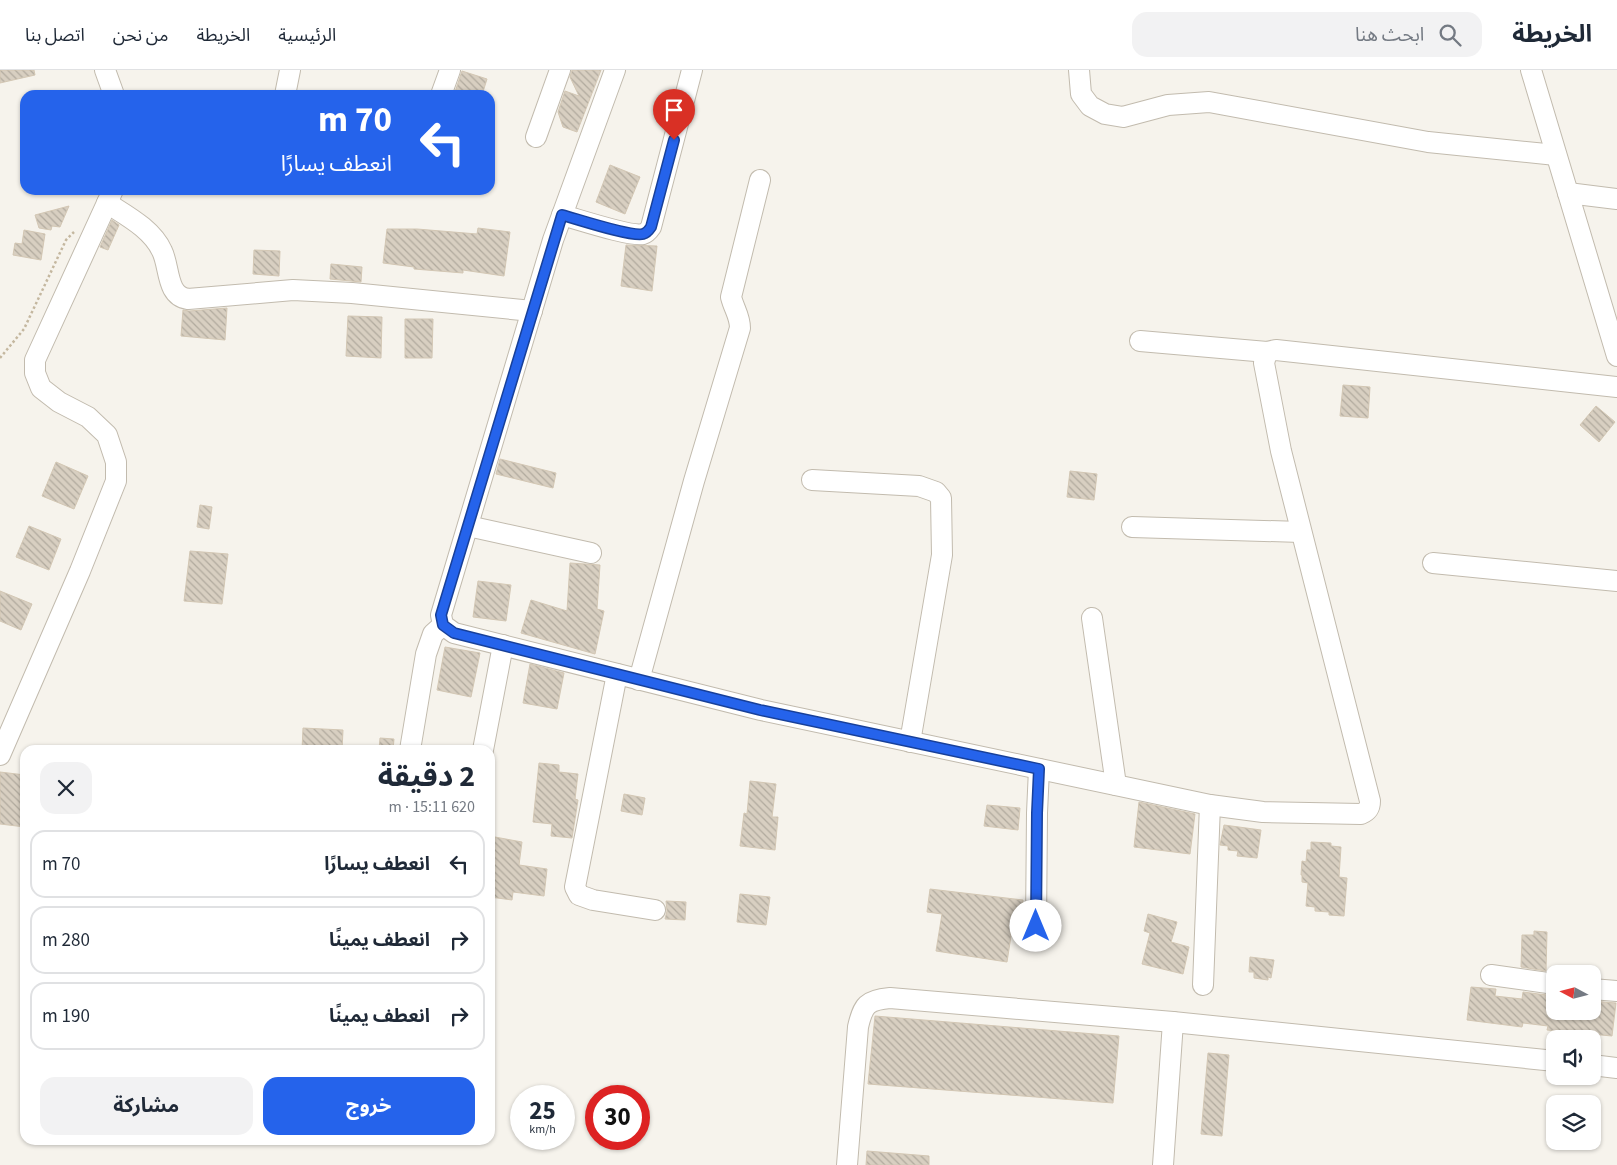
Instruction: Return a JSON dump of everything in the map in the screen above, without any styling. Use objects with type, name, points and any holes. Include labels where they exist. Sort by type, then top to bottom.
[{"type":"street","points":[[105,70],[112,90]]},
{"type":"street","points":[[286,90],[290,70]]},
{"type":"street","points":[[443,90],[450,70]]},
{"type":"street","points":[[536,138],[560,70]]},
{"type":"street","points":[[615,70],[562,215],[441,615],[443,625],[454,633],[760,710],[1210,805],[1263,812],[1361,814],[1367,812],[1370,806],[1281,452],[1264,364],[1267,352]]},
{"type":"street","points":[[562,215],[629,234],[642,235],[648,232],[651,227],[692,70]]},
{"type":"street","points":[[1078,70],[1082,94],[1090,106],[1105,114],[1123,117],[1168,105],[1209,102],[1428,142],[1556,155]]},
{"type":"street","points":[[1531,70],[1617,356]]},
{"type":"street","points":[[639,680],[694,482],[740,328],[740,319],[733,307],[733,284],[760,180]]},
{"type":"street","points":[[1568,193],[1617,199]]},
{"type":"street","points":[[0,755],[80,571],[116,481],[116,462],[107,435],[88,417],[59,402],[41,388],[35,373],[35,360],[110,197],[143,227],[156,242],[165,258],[172,289],[181,298],[293,290],[352,292],[532,311]]},
{"type":"street","points":[[1140,341],[1267,352],[1276,350],[1617,387]]},
{"type":"street","points":[[812,480],[919,486],[936,492],[940,498],[942,555],[910,742]]},
{"type":"street","points":[[468,526],[591,553]]},
{"type":"street","points":[[1132,526],[1301,532]]},
{"type":"street","points":[[1433,563],[1617,581]]},
{"type":"street","points":[[1092,618],[1116,785]]},
{"type":"street","points":[[411,745],[426,654],[433,634],[443,625]]},
{"type":"street","points":[[484,745],[504,645]]},
{"type":"street","points":[[617,674],[575,887],[579,895],[593,900],[655,910]]},
{"type":"street","points":[[1036,926],[1039,769]]},
{"type":"street","points":[[1204,985],[1210,805]]},
{"type":"street","points":[[1491,975],[1546,983]]},
{"type":"street","points":[[1601,990],[1617,991]]},
{"type":"street","points":[[847,1165],[858,1027],[862,1008],[874,999],[890,998],[1173,1022],[1546,1060]]},
{"type":"street","points":[[1163,1165],[1173,1022]]},
{"type":"street","points":[[1601,1066],[1617,1068]]},
{"type":"path","points":[[0,358],[24,328],[66,240],[76,229]]},
{"type":"building","points":[[0,70],[34,70],[35,75],[0,83]]},
{"type":"building","points":[[572,70],[601,70],[577,132],[563,127],[558,112],[565,91],[579,96],[570,77]]},
{"type":"building","points":[[462,71],[487,79],[484,90],[456,90]]},
{"type":"building","points":[[610,165],[640,177],[625,214],[596,202]]},
{"type":"building","points":[[69,206],[60,227],[52,226],[51,230],[39,228],[35,215]]},
{"type":"building","points":[[112,220],[119,225],[108,250],[100,247]]},
{"type":"building","points":[[478,228],[510,232],[504,276],[463,270],[463,273],[414,269],[414,267],[383,263],[387,229],[417,229],[477,234]]},
{"type":"building","points":[[24,230],[45,234],[41,260],[13,255],[15,243],[22,244]]},
{"type":"building","points":[[626,245],[657,246],[652,291],[621,286]]},
{"type":"building","points":[[254,250],[280,251],[279,276],[253,274]]},
{"type":"building","points":[[331,264],[362,267],[361,282],[330,279]]},
{"type":"building","points":[[227,308],[225,340],[181,336],[183,310]]},
{"type":"building","points":[[348,316],[382,317],[381,358],[346,356]]},
{"type":"building","points":[[405,319],[433,319],[432,358],[405,358]]},
{"type":"building","points":[[1343,385],[1370,387],[1368,418],[1340,416]]},
{"type":"building","points":[[1596,406],[1615,422],[1599,442],[1580,425]]},
{"type":"building","points":[[500,459],[556,473],[553,488],[496,474]]},
{"type":"building","points":[[56,462],[88,476],[74,509],[42,496]]},
{"type":"building","points":[[1070,471],[1097,474],[1094,500],[1067,497]]},
{"type":"building","points":[[200,505],[212,507],[209,529],[197,527]]},
{"type":"building","points":[[29,526],[61,539],[49,570],[16,557]]},
{"type":"building","points":[[190,551],[228,554],[222,604],[184,601]]},
{"type":"building","points":[[570,563],[600,565],[597,609],[604,611],[595,654],[521,633],[531,600],[567,611]]},
{"type":"building","points":[[478,581],[511,585],[506,621],[473,617]]},
{"type":"building","points":[[0,591],[32,604],[21,630],[0,621]]},
{"type":"building","points":[[445,647],[480,653],[471,697],[437,690]]},
{"type":"building","points":[[530,664],[564,673],[557,709],[523,703]]},
{"type":"building","points":[[303,728],[343,730],[342,745],[302,745]]},
{"type":"building","points":[[380,738],[394,739],[393,745],[379,745]]},
{"type":"building","points":[[539,763],[559,765],[559,772],[578,774],[575,799],[578,800],[572,838],[551,836],[552,824],[533,822]]},
{"type":"building","points":[[0,772],[20,774],[20,826],[0,824]]},
{"type":"building","points":[[750,781],[776,784],[772,817],[778,817],[775,850],[740,846],[744,813],[747,814]]},
{"type":"building","points":[[624,794],[645,798],[642,815],[621,811]]},
{"type":"building","points":[[1139,802],[1195,814],[1190,854],[1134,847]]},
{"type":"building","points":[[987,805],[1020,808],[1018,830],[984,826]]},
{"type":"building","points":[[1224,825],[1261,830],[1257,858],[1237,856],[1238,851],[1228,850],[1228,846],[1220,845]]},
{"type":"building","points":[[495,837],[522,842],[519,865],[547,869],[544,896],[513,892],[512,900],[495,898]]},
{"type":"building","points":[[1311,842],[1331,843],[1331,846],[1341,847],[1339,877],[1347,878],[1344,916],[1329,915],[1329,912],[1315,911],[1315,907],[1306,906],[1308,883],[1302,882],[1302,861],[1306,862],[1307,850],[1311,850]]},
{"type":"building","points":[[930,889],[1023,900],[1020,924],[1013,923],[1007,962],[936,951],[942,914],[927,912]]},
{"type":"building","points":[[740,894],[770,897],[766,925],[737,922]]},
{"type":"building","points":[[666,901],[686,902],[685,920],[665,919],[667,911]]},
{"type":"building","points":[[1148,914],[1177,922],[1171,942],[1189,947],[1183,974],[1142,964],[1150,933],[1144,931]]},
{"type":"building","points":[[1534,931],[1547,932],[1546,971],[1521,967],[1522,935],[1534,935]]},
{"type":"building","points":[[1250,957],[1274,960],[1271,978],[1268,977],[1268,980],[1254,978],[1254,972],[1249,972]]},
{"type":"building","points":[[1471,987],[1496,989],[1495,996],[1522,999],[1523,992],[1546,995],[1546,1020],[1601,1020],[1601,1002],[1616,1003],[1612,1036],[1601,1035],[1601,1030],[1547,1030],[1548,1026],[1523,1023],[1522,1027],[1467,1020]]},
{"type":"building","points":[[875,1016],[1119,1036],[1113,1103],[868,1084]]},
{"type":"building","points":[[1208,1053],[1229,1055],[1222,1136],[1201,1134]]},
{"type":"building","points":[[867,1151],[929,1156],[929,1165],[866,1165]]},
{"type":"route","points":[[674,140],[651,227],[648,232],[642,235],[629,234],[562,215],[441,615],[443,625],[454,633],[760,710],[1039,769],[1036,926]]}]
